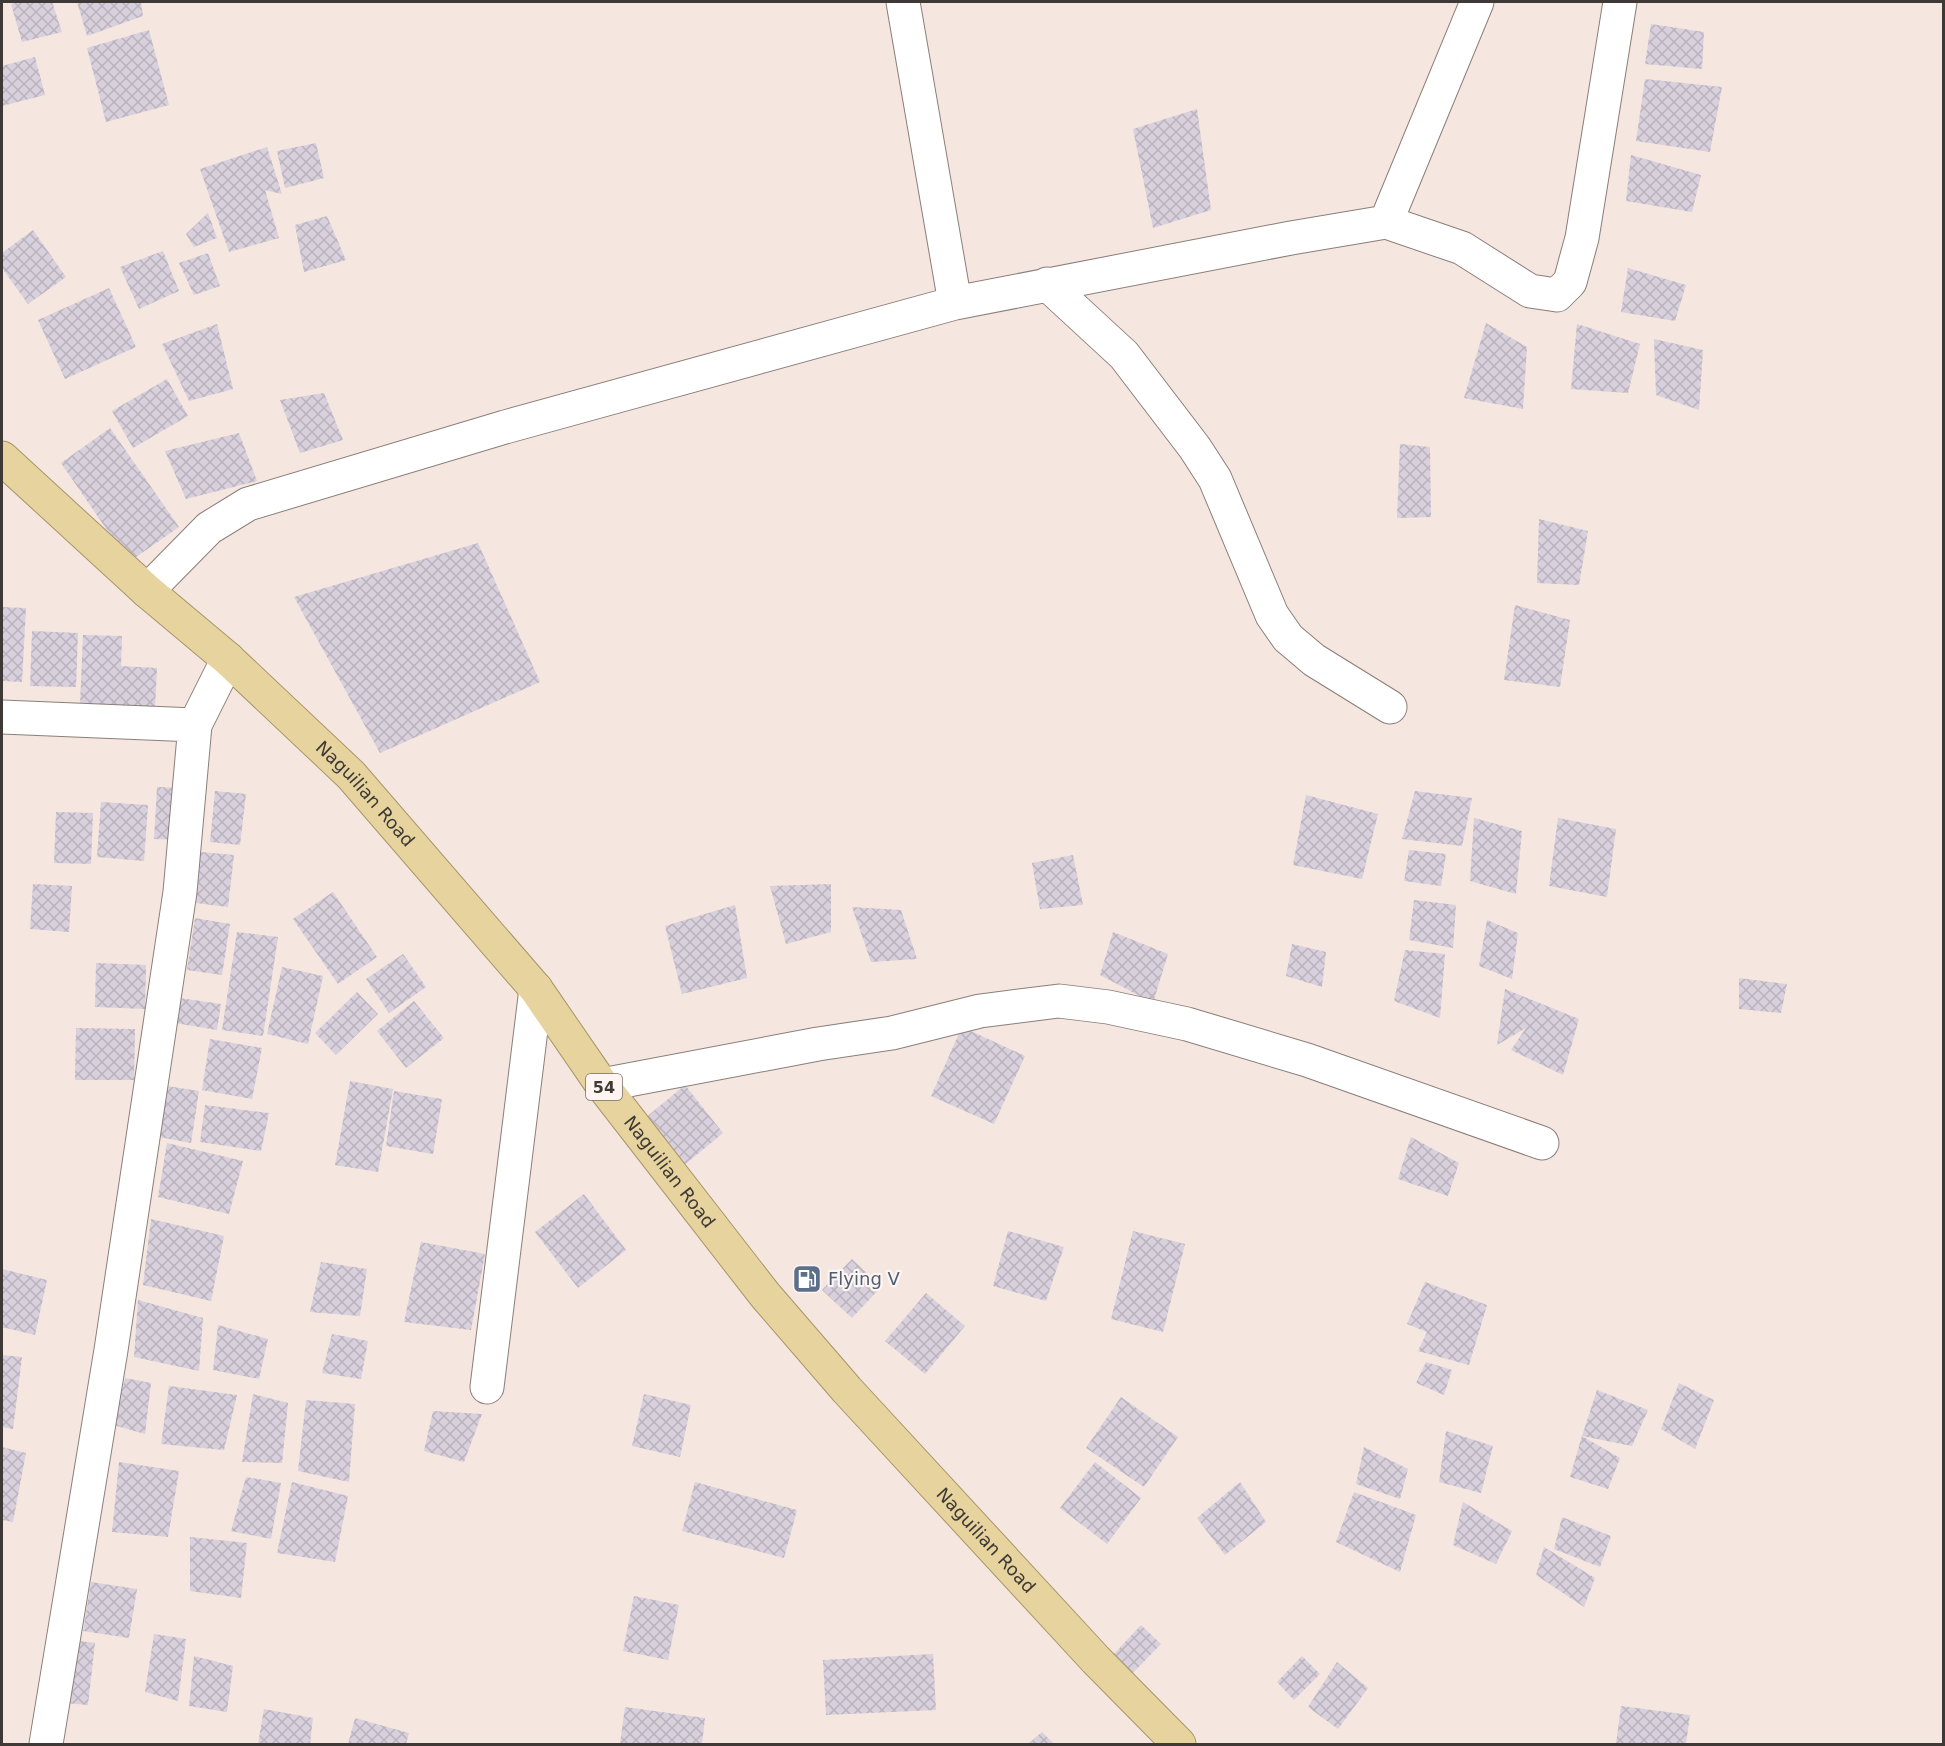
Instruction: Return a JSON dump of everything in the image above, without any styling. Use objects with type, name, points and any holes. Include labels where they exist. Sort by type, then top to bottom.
[{"type":"highway","name":"Naguilian Road","points":[[2,458],[147,591],[228,659],[351,775],[536,989],[602,1085],[765,1295],[847,1390],[1096,1660],[1179,1744]]},
{"type":"street","points":[[903,2],[955,303]]},
{"type":"street","points":[[1386,222],[1476,2]]},
{"type":"street","points":[[147,591],[209,528],[249,504],[505,427],[955,303],[1291,238],[1386,222],[1462,248],[1530,291],[1557,295],[1570,282],[1582,238],[1620,2]]},
{"type":"street","points":[[1047,284],[1124,355],[1196,448],[1215,479],[1272,615],[1288,638],[1314,660],[1390,707]]},
{"type":"street","points":[[46,1744],[111,1350],[180,892],[195,725],[228,659]]},
{"type":"street","points":[[2,717],[195,725]]},
{"type":"street","points":[[487,1387],[536,989]]},
{"type":"street","points":[[602,1085],[818,1044],[892,1033],[980,1011],[1059,1001],[1108,1007],[1187,1024],[1307,1060],[1542,1143]]},
{"type":"building","points":[[52,2],[62,32],[22,42],[11,4]]},
{"type":"building","points":[[77,2],[141,2],[143,16],[87,36]]},
{"type":"building","points":[[1651,24],[1704,32],[1702,69],[1645,64]]},
{"type":"building","points":[[149,30],[169,105],[106,122],[87,48]]},
{"type":"building","points":[[35,57],[45,95],[2,106],[2,66]]},
{"type":"building","points":[[1645,79],[1722,87],[1710,152],[1636,141]]},
{"type":"building","points":[[1197,109],[1211,210],[1153,228],[1133,129]]},
{"type":"building","points":[[316,143],[324,178],[285,188],[277,151]]},
{"type":"building","points":[[267,147],[282,194],[265,190],[279,238],[229,252],[200,169]]},
{"type":"building","points":[[1631,155],[1701,175],[1692,212],[1626,201]]},
{"type":"building","points":[[208,213],[217,238],[194,247],[186,234]]},
{"type":"building","points":[[327,216],[346,260],[304,272],[295,225]]},
{"type":"building","points":[[33,230],[66,277],[28,304],[2,268],[2,253]]},
{"type":"building","points":[[163,251],[179,291],[139,309],[120,267]]},
{"type":"building","points":[[208,253],[220,286],[194,295],[179,263]]},
{"type":"building","points":[[1628,268],[1686,285],[1675,321],[1621,312]]},
{"type":"building","points":[[109,288],[136,347],[65,379],[38,320]]},
{"type":"building","points":[[1486,323],[1527,347],[1523,409],[1464,398]]},
{"type":"building","points":[[217,324],[233,389],[189,401],[162,344]]},
{"type":"building","points":[[1577,324],[1640,344],[1628,393],[1571,389]]},
{"type":"building","points":[[1654,339],[1703,350],[1699,410],[1656,395]]},
{"type":"building","points":[[167,379],[188,416],[133,448],[112,411]]},
{"type":"building","points":[[324,393],[343,440],[300,453],[280,400]]},
{"type":"building","points":[[110,428],[179,527],[129,562],[61,463]]},
{"type":"building","points":[[239,433],[257,481],[186,499],[165,451]]},
{"type":"building","points":[[1400,444],[1430,447],[1431,517],[1397,518]]},
{"type":"building","points":[[1539,519],[1588,531],[1579,585],[1537,583]]},
{"type":"building","points":[[478,543],[540,682],[380,753],[294,597]]},
{"type":"building","points":[[1515,605],[1570,620],[1560,687],[1504,680]]},
{"type":"building","points":[[2,607],[26,608],[22,682],[2,681]]},
{"type":"building","points":[[32,631],[78,633],[76,687],[30,686]]},
{"type":"building","points":[[83,635],[122,636],[121,666],[157,668],[155,709],[80,705]]},
{"type":"building","points":[[157,787],[184,788],[181,840],[154,839]]},
{"type":"building","points":[[215,791],[246,794],[240,845],[210,842]]},
{"type":"building","points":[[1415,791],[1472,798],[1462,846],[1402,839]]},
{"type":"building","points":[[1306,795],[1378,814],[1362,879],[1293,865]]},
{"type":"building","points":[[101,802],[148,805],[144,861],[97,857]]},
{"type":"building","points":[[56,812],[93,813],[91,864],[54,863]]},
{"type":"building","points":[[1474,818],[1522,831],[1516,894],[1470,881]]},
{"type":"building","points":[[1558,818],[1616,829],[1607,897],[1549,886]]},
{"type":"building","points":[[1409,850],[1446,854],[1441,886],[1404,881]]},
{"type":"building","points":[[201,852],[234,855],[228,907],[196,903]]},
{"type":"building","points":[[1073,855],[1083,905],[1040,909],[1032,863]]},
{"type":"building","points":[[33,884],[72,886],[69,932],[30,929]]},
{"type":"building","points":[[831,884],[831,932],[786,944],[770,886]]},
{"type":"building","points":[[333,892],[377,957],[338,984],[293,919]]},
{"type":"building","points":[[1414,900],[1456,905],[1453,948],[1409,940]]},
{"type":"building","points":[[735,905],[747,978],[682,994],[665,926]]},
{"type":"building","points":[[852,907],[901,910],[917,959],[871,962]]},
{"type":"building","points":[[195,918],[230,924],[222,975],[187,970]]},
{"type":"building","points":[[1487,920],[1518,933],[1512,979],[1479,966]]},
{"type":"building","points":[[237,932],[278,937],[263,1036],[222,1030]]},
{"type":"building","points":[[1113,932],[1168,954],[1153,1003],[1100,975]]},
{"type":"building","points":[[1292,944],[1326,952],[1322,987],[1286,976]]},
{"type":"building","points":[[1405,950],[1445,954],[1440,1018],[1394,1001]]},
{"type":"building","points":[[403,954],[426,987],[389,1013],[366,979]]},
{"type":"building","points":[[96,963],[146,965],[145,1009],[95,1007]]},
{"type":"building","points":[[282,967],[323,976],[308,1044],[267,1034]]},
{"type":"building","points":[[1739,978],[1787,984],[1781,1013],[1739,1009]]},
{"type":"building","points":[[1505,989],[1579,1019],[1563,1075],[1511,1050],[1526,1028],[1497,1045]]},
{"type":"building","points":[[357,992],[378,1014],[336,1055],[315,1033]]},
{"type":"building","points":[[173,997],[221,1004],[217,1030],[169,1022]]},
{"type":"building","points":[[414,1001],[444,1038],[406,1068],[377,1031]]},
{"type":"building","points":[[962,1027],[1025,1056],[994,1124],[931,1096]]},
{"type":"building","points":[[76,1028],[135,1029],[134,1080],[75,1080]]},
{"type":"building","points":[[210,1039],[262,1048],[252,1099],[202,1090]]},
{"type":"building","points":[[350,1081],[393,1089],[378,1172],[335,1165]]},
{"type":"building","points":[[685,1085],[723,1133],[682,1167],[644,1119]]},
{"type":"building","points":[[167,1086],[199,1091],[191,1143],[159,1137]]},
{"type":"building","points":[[394,1091],[442,1099],[433,1154],[386,1146]]},
{"type":"building","points":[[205,1105],[269,1113],[261,1151],[200,1142]]},
{"type":"building","points":[[1411,1137],[1459,1163],[1448,1196],[1398,1179]]},
{"type":"building","points":[[167,1143],[243,1161],[229,1214],[158,1197]]},
{"type":"building","points":[[584,1194],[626,1250],[578,1288],[535,1232]]},
{"type":"building","points":[[151,1219],[224,1236],[211,1301],[143,1285]]},
{"type":"building","points":[[1008,1231],[1064,1247],[1046,1301],[993,1286]]},
{"type":"building","points":[[1133,1231],[1185,1244],[1163,1332],[1111,1319]]},
{"type":"building","points":[[421,1242],[485,1254],[471,1330],[404,1322]]},
{"type":"building","points":[[852,1259],[881,1287],[852,1318],[822,1290]]},
{"type":"building","points":[[321,1262],[367,1269],[360,1316],[310,1312]]},
{"type":"building","points":[[2,1269],[47,1280],[35,1335],[2,1327]]},
{"type":"building","points":[[1425,1282],[1487,1305],[1469,1365],[1418,1351],[1427,1332],[1407,1324]]},
{"type":"building","points":[[926,1293],[965,1326],[925,1374],[885,1341]]},
{"type":"building","points":[[138,1300],[203,1318],[199,1371],[134,1357]]},
{"type":"building","points":[[218,1325],[268,1339],[259,1379],[213,1370]]},
{"type":"building","points":[[332,1334],[368,1341],[361,1379],[322,1373]]},
{"type":"building","points":[[2,1355],[22,1357],[13,1429],[2,1427]]},
{"type":"building","points":[[1426,1362],[1452,1370],[1444,1395],[1416,1383]]},
{"type":"building","points":[[125,1378],[151,1383],[145,1434],[113,1425]]},
{"type":"building","points":[[1679,1383],[1714,1400],[1695,1449],[1661,1429]]},
{"type":"building","points":[[169,1386],[237,1395],[224,1450],[161,1444]]},
{"type":"building","points":[[1597,1390],[1648,1410],[1632,1446],[1582,1436]]},
{"type":"building","points":[[253,1394],[288,1403],[282,1463],[242,1462]]},
{"type":"building","points":[[644,1394],[691,1405],[680,1457],[632,1446]]},
{"type":"building","points":[[1121,1397],[1178,1437],[1144,1487],[1086,1448]]},
{"type":"building","points":[[306,1400],[355,1404],[349,1482],[298,1471]]},
{"type":"building","points":[[433,1411],[482,1414],[464,1462],[424,1451]]},
{"type":"building","points":[[1446,1431],[1493,1446],[1481,1493],[1439,1482]]},
{"type":"building","points":[[1582,1436],[1620,1458],[1608,1489],[1570,1477]]},
{"type":"building","points":[[2,1447],[26,1453],[13,1522],[2,1520]]},
{"type":"building","points":[[1364,1447],[1408,1469],[1400,1499],[1356,1484]]},
{"type":"building","points":[[119,1462],[179,1471],[168,1537],[112,1532]]},
{"type":"building","points":[[1095,1462],[1141,1498],[1107,1544],[1060,1508]]},
{"type":"building","points":[[246,1477],[281,1483],[271,1539],[231,1531]]},
{"type":"building","points":[[292,1482],[348,1496],[335,1562],[277,1553]]},
{"type":"building","points":[[695,1482],[797,1510],[784,1558],[682,1531]]},
{"type":"building","points":[[1240,1482],[1266,1522],[1225,1555],[1197,1518]]},
{"type":"building","points":[[1354,1492],[1416,1515],[1400,1572],[1336,1542]]},
{"type":"building","points":[[1463,1502],[1512,1531],[1496,1564],[1453,1545]]},
{"type":"building","points":[[1562,1517],[1611,1536],[1600,1567],[1554,1549]]},
{"type":"building","points":[[190,1537],[247,1543],[241,1598],[190,1591]]},
{"type":"building","points":[[1544,1547],[1595,1578],[1584,1607],[1536,1575]]},
{"type":"building","points":[[91,1582],[137,1589],[129,1638],[83,1631]]},
{"type":"building","points":[[634,1596],[679,1605],[668,1660],[623,1651]]},
{"type":"building","points":[[1141,1625],[1161,1644],[1132,1674],[1113,1655]]},
{"type":"building","points":[[154,1634],[186,1639],[178,1701],[145,1692]]},
{"type":"building","points":[[72,1640],[95,1643],[88,1705],[65,1703]]},
{"type":"building","points":[[933,1654],[936,1710],[826,1715],[823,1660]]},
{"type":"building","points":[[194,1656],[233,1666],[227,1712],[189,1706]]},
{"type":"building","points":[[1302,1656],[1320,1674],[1294,1700],[1277,1682]]},
{"type":"building","points":[[1337,1662],[1368,1688],[1338,1729],[1308,1707]]},
{"type":"building","points":[[1621,1706],[1690,1715],[1686,1744],[1616,1744]]},
{"type":"building","points":[[625,1707],[705,1718],[702,1744],[620,1744]]},
{"type":"building","points":[[264,1709],[313,1718],[310,1744],[258,1744]]},
{"type":"building","points":[[355,1718],[409,1733],[406,1744],[348,1744]]},
{"type":"building","points":[[1042,1732],[1054,1744],[1028,1744]]},
{"type":"place","name":"Flying V","points":[[807,1279]]}]
